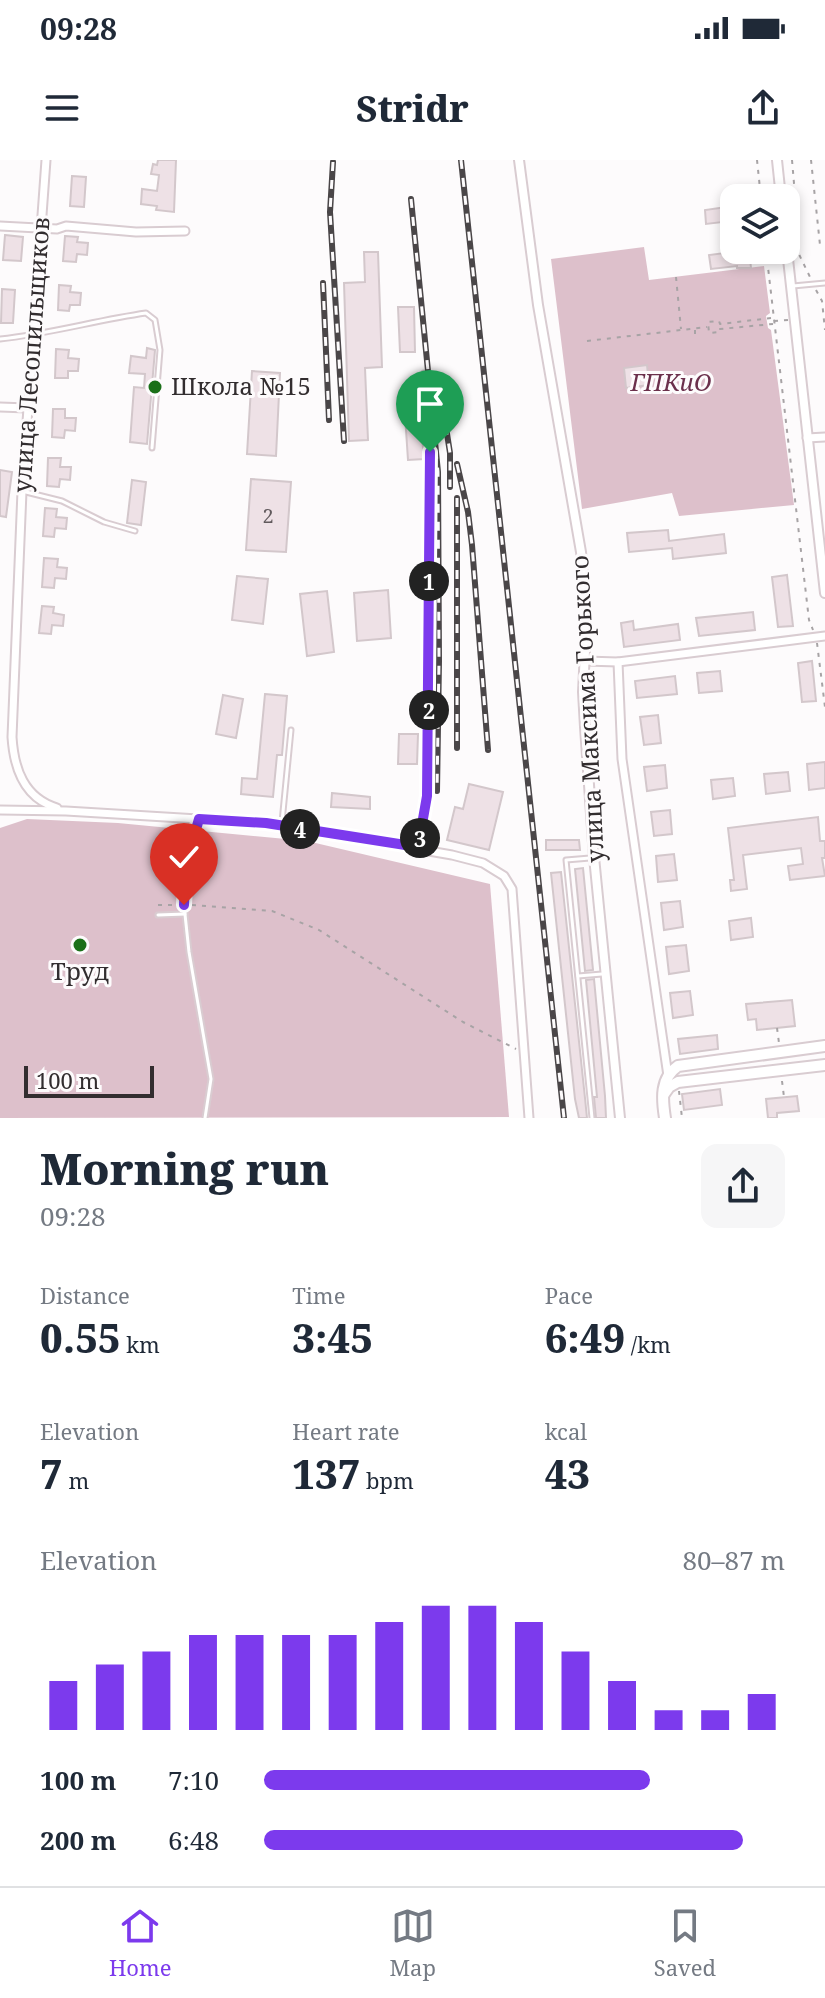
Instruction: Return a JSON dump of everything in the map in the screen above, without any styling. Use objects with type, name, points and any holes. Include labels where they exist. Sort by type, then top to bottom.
[{"type":"main road","points":[[668,1076],[678,1066],[825,1046]]},
{"type":"main road","points":[[663,1100],[669,1087],[678,1082],[825,1065]]},
{"type":"main road","name":"улица Максима Горького","points":[[665,1118],[663,1100],[668,1076]]},
{"type":"street","name":"улица Лесопильщиков","points":[[46,160],[22,491],[12,705],[13,750],[28,791],[42,803],[66,811]]},
{"type":"street","name":"улица Максима Горького","points":[[519,160],[538,305],[581,552],[587,610],[583,692],[594,857],[620,1118]]},
{"type":"street","points":[[777,160],[780,184]]},
{"type":"street","points":[[0,226],[185,231]]},
{"type":"street","points":[[789,264],[825,591]]},
{"type":"street","points":[[0,407],[27,408]]},
{"type":"street","points":[[807,438],[825,437]]},
{"type":"street","points":[[585,661],[618,662],[825,636]]},
{"type":"street","name":"улица Максима Горького","points":[[618,662],[622,759],[668,1076]]},
{"type":"street","points":[[0,810],[66,811],[282,826],[418,847],[483,863],[504,876],[512,889],[529,1118]]},
{"type":"lane","points":[[791,286],[825,283]]},
{"type":"lane","points":[[0,339],[32,336],[146,313],[155,320],[160,350],[152,448]]},
{"type":"lane","points":[[418,847],[427,796],[430,676],[430,452],[424,373]]},
{"type":"lane","points":[[22,491],[62,501],[104,522],[135,531]]},
{"type":"lane","points":[[282,826],[291,730]]},
{"type":"lane","points":[[199,819],[186,864],[184,905],[211,1079],[205,1118]]},
{"type":"lane","points":[[592,1118],[566,860],[594,857]]},
{"type":"lane","points":[[158,915],[185,914]]},
{"type":"lane","points":[[578,976],[606,974]]},
{"type":"path","points":[[757,160],[760,184]]},
{"type":"path","points":[[792,160],[795,195],[789,196],[795,246],[822,301],[825,330]]},
{"type":"path","points":[[818,162],[811,161],[820,245]]},
{"type":"path","points":[[812,173],[819,172]]},
{"type":"path","points":[[815,194],[822,194]]},
{"type":"path","points":[[817,215],[824,214]]},
{"type":"path","points":[[820,238],[825,238]]},
{"type":"path","points":[[767,264],[809,620],[816,636],[825,707]]},
{"type":"path","points":[[676,277],[681,330]]},
{"type":"path","points":[[773,318],[720,324],[719,321],[708,322],[708,327],[709,333],[720,332],[720,329],[773,324]]},
{"type":"path","points":[[764,319],[765,324]]},
{"type":"path","points":[[752,320],[753,325]]},
{"type":"path","points":[[741,321],[742,327]]},
{"type":"path","points":[[730,322],[730,328]]},
{"type":"path","points":[[720,324],[720,329]]},
{"type":"path","points":[[587,341],[708,327]]},
{"type":"path","points":[[695,329],[695,339]]},
{"type":"path","points":[[158,905],[272,911],[319,930],[463,1022],[526,1055]]},
{"type":"green space","name":"ГПКиО","points":[[644,247],[649,280],[764,266],[770,313],[766,316],[771,330],[794,505],[679,516],[672,493],[582,509],[551,259]]},
{"type":"green space","points":[[27,819],[118,823],[307,841],[490,884],[509,1117],[0,1118],[0,828]]},
{"type":"building","points":[[158,160],[176,160],[174,212],[141,204],[142,189],[157,191],[159,175],[151,174],[153,164],[157,165]]},
{"type":"building","points":[[72,176],[86,177],[84,207],[70,206]]},
{"type":"building","points":[[720,208],[720,222],[706,224],[705,210]]},
{"type":"building","points":[[5,235],[23,237],[21,261],[3,260]]},
{"type":"building","points":[[65,236],[78,237],[77,242],[88,243],[87,255],[77,254],[76,262],[63,261]]},
{"type":"building","points":[[364,252],[378,252],[382,367],[365,368],[368,440],[349,441],[344,283],[365,282]]},
{"type":"building","points":[[720,254],[720,264],[751,264],[751,268],[711,269],[709,255]]},
{"type":"building","points":[[59,285],[71,286],[70,292],[81,293],[80,305],[70,305],[69,311],[58,310]]},
{"type":"building","points":[[2,289],[15,290],[13,323],[1,323]]},
{"type":"building","points":[[398,307],[414,307],[415,352],[400,352]]},
{"type":"building","points":[[147,348],[155,350],[147,444],[130,442],[134,387],[144,388],[145,374],[129,373],[131,356],[146,358]]},
{"type":"building","points":[[56,349],[69,350],[68,358],[79,359],[78,371],[68,371],[68,378],[55,378]]},
{"type":"building","points":[[647,365],[649,385],[626,388],[624,368]]},
{"type":"building","points":[[252,371],[280,373],[276,456],[247,454]]},
{"type":"building","points":[[53,409],[65,409],[65,418],[76,418],[75,431],[65,430],[64,438],[52,437]]},
{"type":"building","points":[[420,414],[424,459],[408,460],[405,415]]},
{"type":"building","points":[[48,458],[61,458],[60,467],[71,467],[70,480],[60,479],[59,487],[47,486]]},
{"type":"building","points":[[0,470],[12,472],[6,517],[0,516]]},
{"type":"building","points":[[251,479],[291,482],[286,552],[246,550]]},
{"type":"building","points":[[132,480],[146,482],[141,525],[127,523]]},
{"type":"building","points":[[45,508],[57,509],[56,517],[67,518],[66,529],[55,528],[54,537],[43,536]]},
{"type":"building","points":[[668,530],[669,541],[724,534],[726,553],[673,559],[672,548],[629,552],[627,533]]},
{"type":"building","points":[[44,558],[58,559],[57,567],[67,568],[66,579],[55,578],[54,588],[42,587]]},
{"type":"building","points":[[787,575],[793,626],[778,627],[772,577]]},
{"type":"building","points":[[237,576],[268,579],[263,624],[232,620]]},
{"type":"building","points":[[388,590],[391,638],[357,641],[354,593]]},
{"type":"building","points":[[327,591],[334,652],[307,656],[300,594]]},
{"type":"building","points":[[42,606],[54,607],[53,613],[64,615],[63,626],[52,625],[51,634],[39,633]]},
{"type":"building","points":[[753,612],[755,630],[699,636],[696,618]]},
{"type":"building","points":[[633,621],[634,630],[678,624],[680,640],[624,647],[621,623]]},
{"type":"building","points":[[812,661],[816,701],[802,702],[798,663]]},
{"type":"building","points":[[720,671],[722,691],[699,693],[697,673]]},
{"type":"building","points":[[675,676],[677,694],[637,698],[635,681]]},
{"type":"building","points":[[265,694],[287,696],[282,755],[277,755],[273,797],[241,794],[242,778],[257,779]]},
{"type":"building","points":[[223,695],[243,699],[236,738],[216,734]]},
{"type":"building","points":[[658,715],[661,743],[644,745],[640,717]]},
{"type":"building","points":[[399,734],[418,734],[417,764],[398,764]]},
{"type":"building","points":[[825,762],[825,788],[809,790],[807,764]]},
{"type":"building","points":[[665,765],[667,788],[647,791],[644,767]]},
{"type":"building","points":[[788,772],[790,791],[766,794],[764,774]]},
{"type":"building","points":[[733,778],[735,796],[713,799],[711,780]]},
{"type":"building","points":[[469,784],[503,792],[489,850],[447,840],[455,807],[463,809]]},
{"type":"building","points":[[332,793],[370,797],[370,809],[331,807]]},
{"type":"building","points":[[670,810],[672,834],[654,836],[651,812]]},
{"type":"building","points":[[818,817],[820,841],[825,841],[825,858],[822,858],[825,876],[790,880],[788,866],[803,864],[801,848],[743,855],[747,889],[731,891],[730,880],[734,880],[728,828]]},
{"type":"building","points":[[546,840],[579,840],[580,850],[546,850]]},
{"type":"building","points":[[674,854],[677,880],[658,882],[656,856]]},
{"type":"building","points":[[583,868],[593,970],[585,971],[575,869]]},
{"type":"building","points":[[561,872],[587,1118],[579,1118],[575,1099],[551,873]]},
{"type":"building","points":[[680,901],[683,927],[664,930],[661,903]]},
{"type":"building","points":[[751,918],[753,937],[731,940],[729,921]]},
{"type":"building","points":[[686,945],[689,971],[669,974],[666,947]]},
{"type":"building","points":[[594,979],[606,1118],[596,1118],[594,1097],[597,1097],[586,980]]},
{"type":"building","points":[[690,991],[693,1015],[673,1018],[670,993]]},
{"type":"building","points":[[792,1000],[795,1026],[757,1030],[756,1019],[748,1020],[746,1004]]},
{"type":"building","points":[[717,1035],[718,1049],[680,1054],[678,1039]]},
{"type":"building","points":[[720,1089],[722,1105],[684,1110],[682,1094]]},
{"type":"building","points":[[797,1096],[799,1111],[777,1113],[777,1118],[768,1118],[766,1099]]},
{"type":"railway","points":[[461,160],[564,1118]]},
{"type":"railway","points":[[333,162],[330,212],[344,441]]},
{"type":"railway","points":[[411,199],[438,472],[437,791]]},
{"type":"railway","points":[[323,283],[329,420]]},
{"type":"railway","points":[[443,408],[450,453],[450,487]]},
{"type":"railway","points":[[457,464],[472,545],[488,750]]},
{"type":"railway","points":[[457,498],[457,748]]},
{"type":"place","name":"Школа №15","points":[[155,387]]},
{"type":"place","name":"Труд","points":[[80,945]]},
{"type":"route","points":[[184,905],[186,864],[199,819],[266,823],[418,847],[427,796],[430,452]]}]
